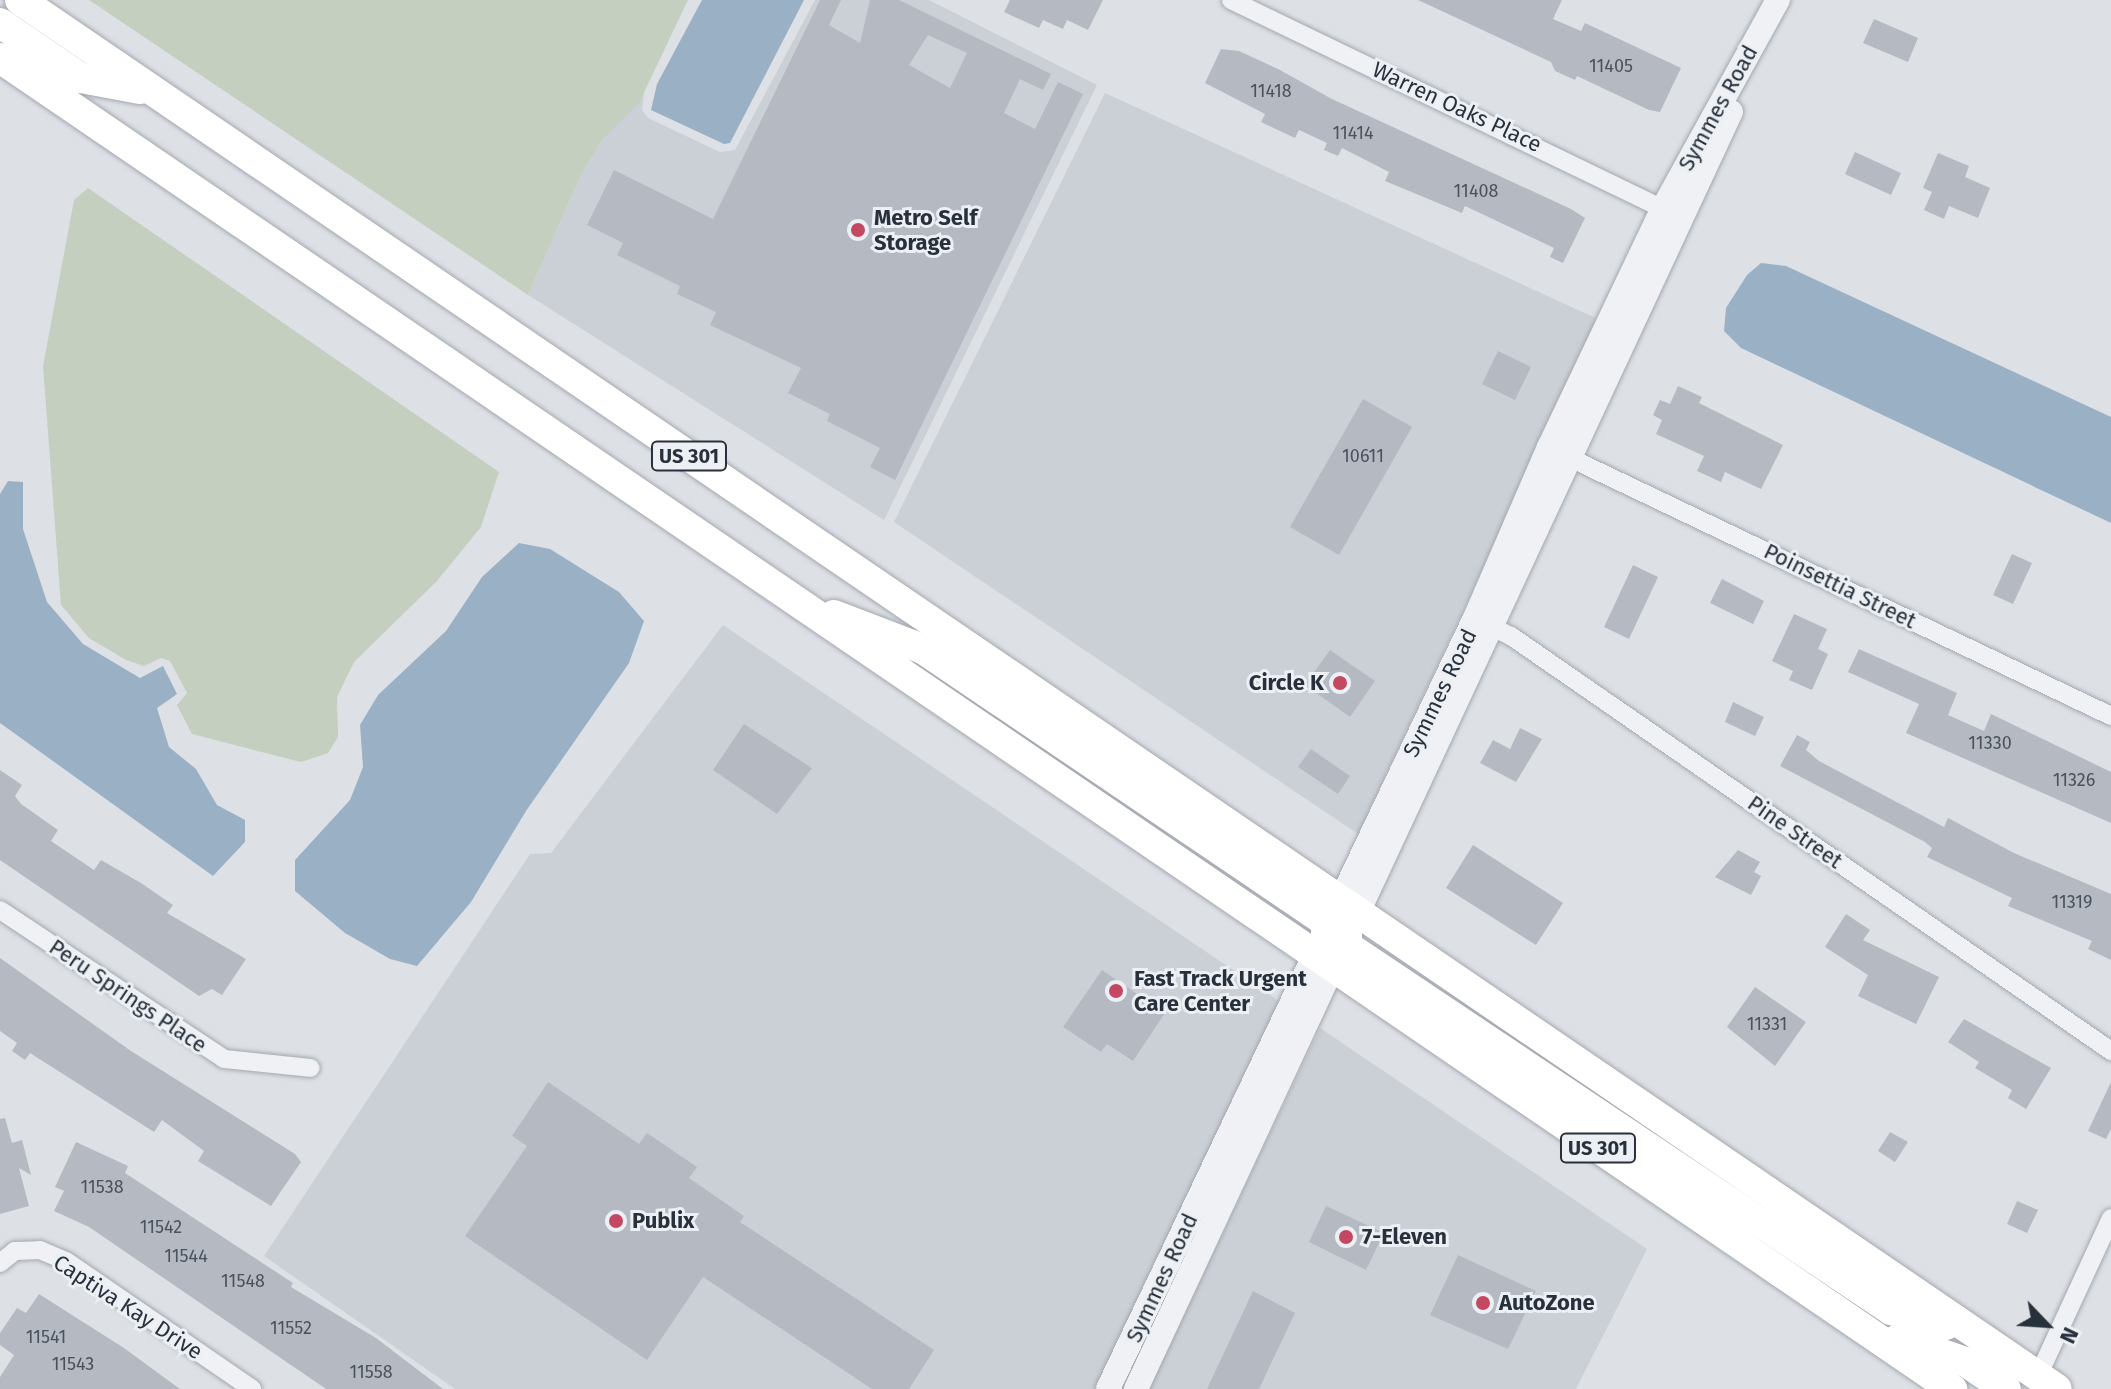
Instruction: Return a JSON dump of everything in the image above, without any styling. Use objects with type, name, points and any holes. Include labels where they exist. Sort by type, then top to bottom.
[{"type":"main road","name":"US 301","points":[[20,0],[1337,934],[1862,1327],[1952,1389]]},
{"type":"main road","points":[[0,23],[81,78],[153,92]]},
{"type":"main road","name":"US 301","points":[[0,58],[801,605],[1337,934],[2048,1382]]},
{"type":"main road","points":[[1862,1327],[1966,1362],[2006,1389]]},
{"type":"street","name":"Warren Oaks Place","points":[[1231,0],[1672,213]]},
{"type":"street","name":"Symmes Road","points":[[1484,623],[1549,447],[1779,0]]},
{"type":"street","name":"Symmes Road","points":[[1108,1389],[1337,934],[1484,623],[1568,457],[1672,213]]},
{"type":"street","name":"Poinsettia Street","points":[[1568,457],[2111,716]]},
{"type":"street","name":"Pine Street","points":[[1484,623],[2111,1051]]},
{"type":"street","name":"Peru Springs Place","points":[[0,910],[224,1059],[311,1068]]},
{"type":"street","name":"Symmes Road","points":[[1136,1389],[1337,934]]},
{"type":"street","points":[[2048,1382],[2111,1218]]},
{"type":"street","name":"Captiva Kay Drive","points":[[0,1263],[15,1251],[40,1250],[66,1261],[252,1389]]},
{"type":"shaded area","points":[[815,0],[929,0],[1097,85],[884,520],[528,295],[581,175],[603,139],[644,93],[642,110],[648,118],[720,152],[735,150]]},
{"type":"shaded area","points":[[1105,93],[1600,320],[1358,834],[894,522]]},
{"type":"shaded area","points":[[723,625],[1279,1001],[1095,1389],[455,1389],[264,1256],[530,854],[551,853]]},
{"type":"shaded area","points":[[1320,1028],[1647,1249],[1576,1389],[1149,1389]]},
{"type":"green space","points":[[89,0],[688,0],[639,103],[603,139],[581,175],[528,295]]},
{"type":"green space","points":[[88,188],[499,472],[481,527],[437,581],[354,662],[337,697],[338,737],[328,753],[301,762],[192,734],[177,705],[187,693],[170,661],[161,658],[144,666],[126,660],[89,638],[61,605],[43,366],[74,200]]},
{"type":"water","points":[[702,0],[804,0],[730,143],[724,144],[651,110],[657,84]]},
{"type":"water","points":[[1761,263],[1786,266],[2111,417],[2111,523],[1741,348],[1724,331],[1726,308],[1747,275]]},
{"type":"water","points":[[8,481],[23,482],[23,529],[47,602],[83,644],[140,678],[163,666],[177,694],[157,708],[169,747],[196,769],[217,805],[245,820],[245,842],[213,876],[0,723],[0,494]]},
{"type":"water","points":[[519,543],[550,549],[619,592],[644,621],[629,663],[526,811],[471,902],[417,966],[390,959],[345,933],[295,891],[295,860],[350,800],[363,767],[360,725],[378,695],[446,631],[482,577]]},
{"type":"building","points":[[820,0],[841,0],[829,25],[860,43],[870,0],[899,0],[1051,74],[1043,90],[1020,79],[1004,113],[1035,129],[1058,82],[1083,94],[895,480],[870,467],[880,448],[827,421],[830,414],[788,393],[801,368],[710,325],[716,312],[677,294],[680,286],[617,255],[623,243],[587,225],[614,170],[713,219]],"holes":[[[928,35],[967,53],[950,88],[909,65]]]},
{"type":"building","points":[[1010,0],[1103,0],[1088,30],[1067,20],[1063,29],[1043,20],[1039,28],[1004,12]]},
{"type":"building","points":[[1418,0],[1562,0],[1553,19],[1581,31],[1585,23],[1681,68],[1660,112],[1649,110],[1577,76],[1575,80],[1555,71],[1551,62]]},
{"type":"building","points":[[1874,19],[1918,38],[1908,62],[1863,43]]},
{"type":"building","points":[[1221,49],[1239,51],[1332,99],[1571,209],[1585,218],[1563,263],[1550,257],[1554,248],[1465,206],[1462,213],[1385,181],[1389,172],[1342,148],[1338,156],[1324,150],[1327,143],[1299,130],[1295,138],[1261,122],[1265,114],[1205,83]]},
{"type":"building","points":[[1855,152],[1901,173],[1891,195],[1845,174]]},
{"type":"building","points":[[1938,153],[1969,166],[1965,177],[1990,188],[1978,218],[1949,206],[1944,219],[1924,210],[1932,192],[1923,188]]},
{"type":"building","points":[[1498,351],[1531,367],[1515,400],[1482,384]]},
{"type":"building","points":[[1678,386],[1702,397],[1699,403],[1783,445],[1761,489],[1725,472],[1721,482],[1697,471],[1704,456],[1656,434],[1662,420],[1653,415],[1660,400],[1670,404]]},
{"type":"building","points":[[1363,399],[1412,427],[1339,555],[1290,527]]},
{"type":"building","points":[[2012,554],[2032,563],[2013,604],[1993,595]]},
{"type":"building","points":[[1633,565],[1658,577],[1629,639],[1604,627]]},
{"type":"building","points":[[1722,579],[1764,601],[1753,624],[1710,603]]},
{"type":"building","points":[[1794,614],[1827,629],[1818,649],[1828,654],[1812,690],[1789,680],[1793,671],[1772,661]]},
{"type":"building","points":[[1859,649],[1957,693],[1948,715],[1984,731],[1991,714],[2111,772],[2111,823],[1906,733],[1919,704],[1848,672]]},
{"type":"building","name":"Circle K","points":[[1330,650],[1375,681],[1350,717],[1305,685]]},
{"type":"building","points":[[1733,702],[1764,717],[1755,736],[1725,722]]},
{"type":"building","points":[[744,724],[812,768],[777,814],[713,770]]},
{"type":"building","points":[[1520,728],[1542,739],[1516,782],[1480,763],[1493,740],[1510,749]]},
{"type":"building","points":[[1797,735],[1810,742],[1806,750],[1819,761],[1944,827],[1948,818],[2014,853],[2111,894],[2111,960],[2088,949],[2092,941],[2008,906],[2012,898],[1927,857],[1932,848],[1925,842],[1780,766]]},
{"type":"building","name":"Circle K","points":[[1311,749],[1350,776],[1338,794],[1298,767]]},
{"type":"building","points":[[0,770],[22,785],[15,796],[21,804],[58,830],[51,841],[94,870],[101,860],[141,883],[173,905],[167,913],[246,959],[222,995],[212,989],[199,996],[0,860]]},
{"type":"building","points":[[1473,845],[1563,903],[1536,945],[1446,888]]},
{"type":"building","points":[[1738,850],[1760,862],[1754,872],[1761,876],[1751,895],[1715,877]]},
{"type":"building","points":[[1846,914],[1870,930],[1863,940],[1939,977],[1916,1024],[1858,996],[1868,975],[1825,947]]},
{"type":"building","points":[[0,958],[131,1051],[295,1154],[301,1162],[271,1206],[198,1161],[204,1151],[162,1120],[154,1132],[30,1053],[25,1060],[12,1051],[17,1043],[0,1031]]},
{"type":"building","points":[[1102,970],[1165,1013],[1133,1061],[1107,1044],[1101,1052],[1063,1027]]},
{"type":"building","points":[[1755,987],[1806,1022],[1775,1066],[1727,1027]]},
{"type":"building","points":[[1964,1019],[2051,1068],[2026,1109],[2008,1098],[2012,1090],[1975,1068],[1979,1062],[1948,1042]]},
{"type":"building","points":[[548,1082],[639,1144],[647,1133],[697,1167],[689,1178],[744,1216],[740,1222],[934,1350],[909,1389],[872,1389],[703,1277],[647,1360],[465,1236],[527,1146],[512,1136]]},
{"type":"building","points":[[2111,1082],[2111,1129],[2106,1139],[2088,1131]]},
{"type":"building","points":[[5,1118],[12,1143],[22,1140],[31,1175],[19,1168],[29,1206],[0,1214],[0,1119]]},
{"type":"building","points":[[1890,1132],[1908,1142],[1895,1162],[1878,1151]]},
{"type":"building","points":[[76,1142],[128,1166],[125,1173],[293,1283],[291,1287],[376,1338],[443,1389],[326,1389],[89,1227],[54,1211],[64,1191],[55,1187]]},
{"type":"building","points":[[2017,1201],[2038,1210],[2027,1233],[2007,1224]]},
{"type":"building","name":"7-Eleven","points":[[1326,1206],[1384,1233],[1366,1270],[1309,1242]]},
{"type":"building","name":"AutoZone","points":[[1458,1255],[1536,1291],[1508,1349],[1430,1315]]},
{"type":"building","points":[[1253,1291],[1295,1313],[1259,1389],[1207,1389]]},
{"type":"building","points":[[39,1294],[124,1348],[180,1389],[0,1389],[0,1377],[14,1355],[0,1345],[0,1333],[17,1308],[26,1313]]},
{"type":"place","name":"Metro Self Storage","points":[[858,230]]},
{"type":"place","name":"Circle K","points":[[1340,683]]},
{"type":"place","name":"Fast Track Urgent Care Center","points":[[1116,991]]},
{"type":"place","name":"Publix","points":[[616,1221]]},
{"type":"place","name":"7-Eleven","points":[[1346,1237]]},
{"type":"place","name":"AutoZone","points":[[1483,1303]]}]
